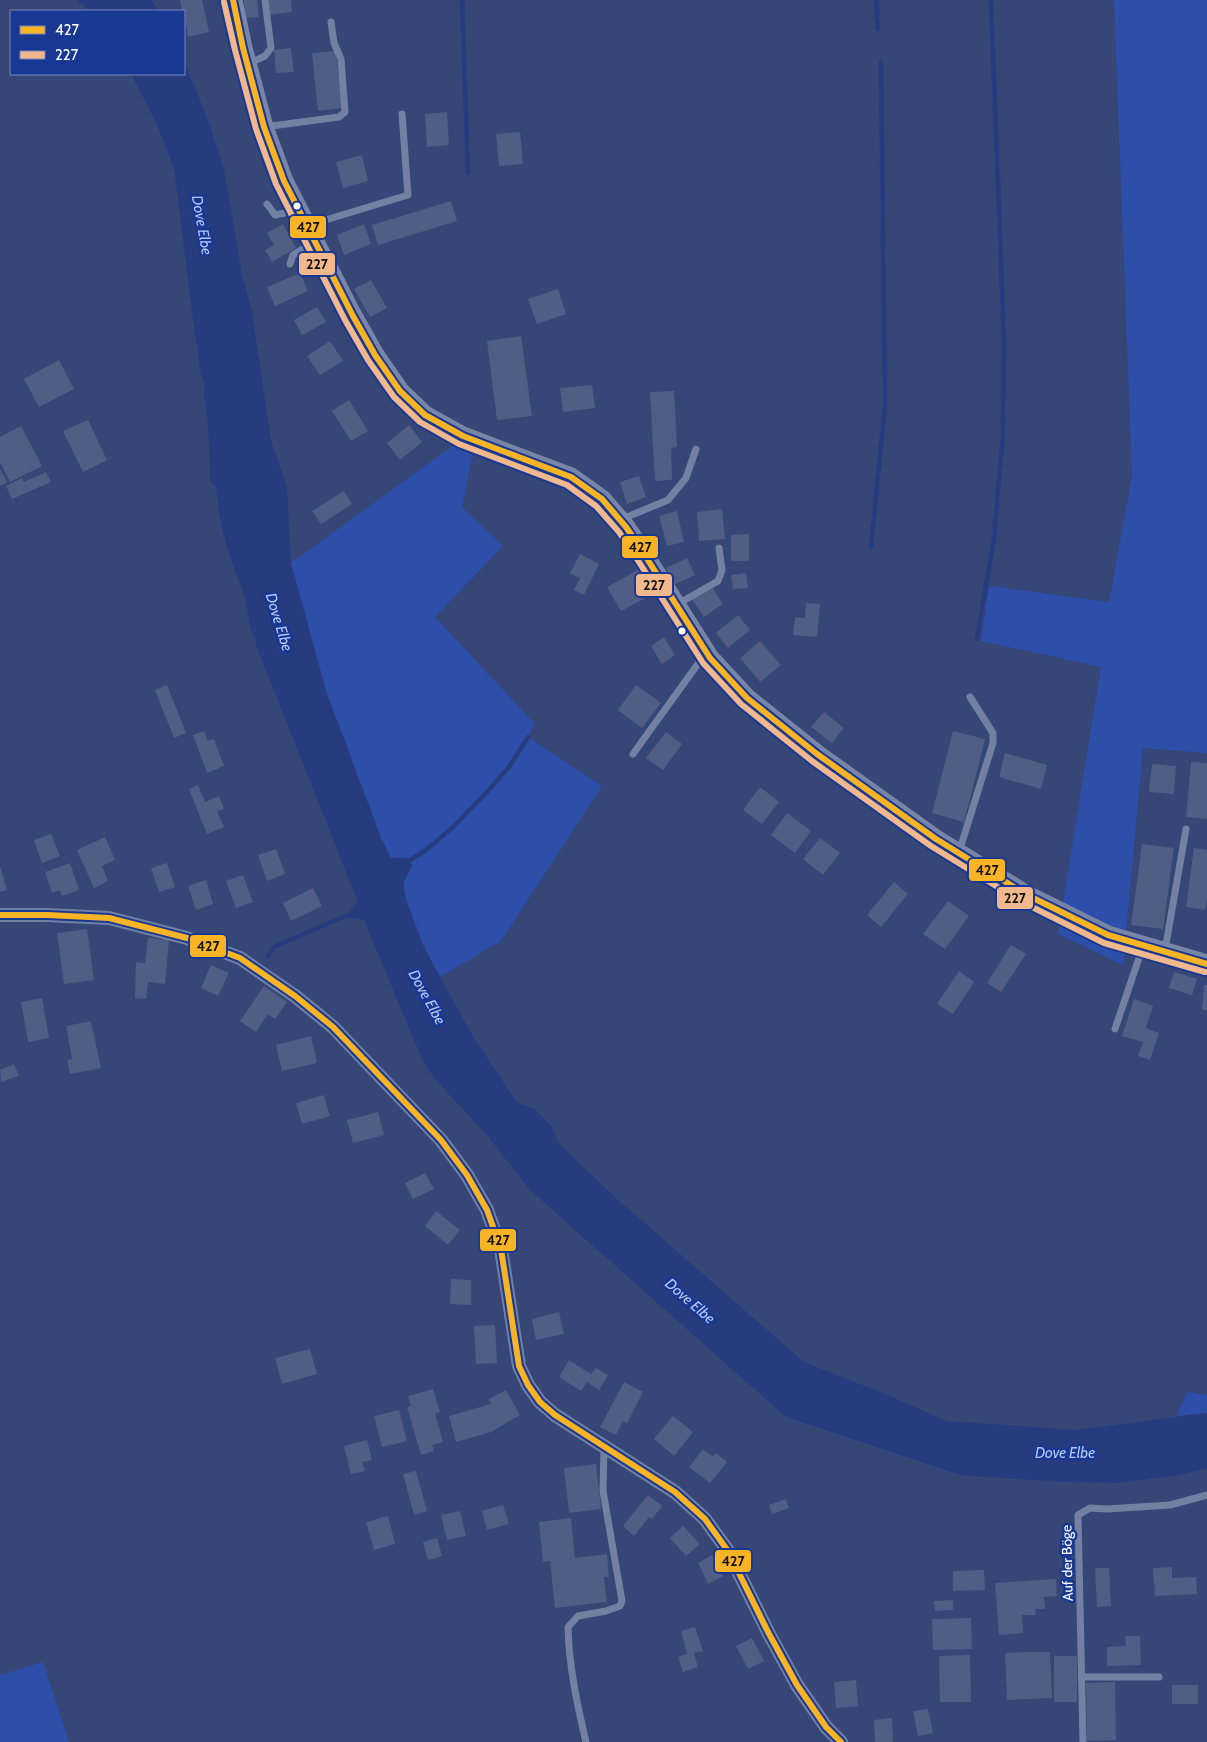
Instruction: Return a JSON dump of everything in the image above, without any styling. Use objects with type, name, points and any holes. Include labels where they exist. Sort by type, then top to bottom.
[{"type":"street","points":[[233,0],[247,64],[264,127],[284,181],[310,234],[375,355],[400,391],[426,415],[463,436],[571,477],[602,500],[639,546],[706,652],[747,698],[801,742],[936,839],[1027,895],[1108,935],[1207,964]]},
{"type":"street","points":[[0,915],[47,914],[109,918],[187,938],[240,958],[295,996],[333,1028],[440,1140],[467,1174],[487,1210],[501,1249],[519,1366],[528,1385],[540,1402],[555,1416],[675,1492],[705,1519],[728,1551],[768,1632],[797,1685],[826,1726],[841,1742]]},
{"type":"lane","points":[[247,64],[265,56],[271,48],[264,0]]},
{"type":"lane","points":[[264,127],[338,117],[345,112],[341,59],[334,43],[331,22]]},
{"type":"lane","points":[[290,264],[292,255],[310,234],[408,195],[402,114]]},
{"type":"lane","points":[[267,204],[275,215],[285,213],[296,206]]},
{"type":"lane","points":[[620,520],[668,500],[686,478],[696,450]]},
{"type":"lane","points":[[676,606],[718,581],[722,570],[719,548]]},
{"type":"lane","points":[[633,754],[706,652]]},
{"type":"lane","points":[[958,853],[993,743],[992,733],[970,697]]},
{"type":"lane","points":[[1165,952],[1186,830]]},
{"type":"lane","points":[[1115,1029],[1143,945]]},
{"type":"lane","points":[[586,1742],[574,1691],[568,1645],[568,1627],[578,1616],[606,1611],[620,1606],[622,1600],[603,1492],[604,1447]]},
{"type":"lane","name":"Auf der Böge","points":[[1083,1742],[1078,1515],[1090,1508],[1107,1509],[1170,1505],[1207,1495]]},
{"type":"lane","points":[[1082,1678],[1159,1677]]},
{"type":"shaded area","points":[[1114,0],[1207,0],[1207,753],[1143,748],[1123,965],[1058,934],[1101,667],[981,641],[989,586],[1109,602],[1132,476]]},
{"type":"shaded area","points":[[458,442],[474,448],[462,507],[503,546],[435,617],[534,723],[528,737],[602,786],[501,941],[440,977],[418,932],[409,908],[404,882],[406,858],[391,858],[381,838],[326,691],[291,563]]},
{"type":"shaded area","points":[[1187,1392],[1207,1395],[1207,1413],[1177,1416]]},
{"type":"shaded area","points":[[43,1662],[69,1742],[0,1742],[0,1675]]},
{"type":"water","points":[[77,0],[151,0],[158,10],[88,10]]},
{"type":"water","name":"Dove Elbe","points":[[185,64],[207,117],[224,169],[242,275],[252,311],[271,441],[287,487],[291,563],[326,691],[381,838],[391,858],[406,858],[412,865],[403,884],[406,899],[424,948],[472,1035],[517,1103],[535,1109],[553,1128],[559,1144],[617,1199],[804,1362],[890,1396],[946,1421],[1075,1430],[1207,1413],[1207,1468],[1181,1475],[1118,1483],[1068,1482],[960,1475],[786,1417],[531,1191],[486,1134],[434,1078],[421,1057],[364,920],[345,917],[358,902],[259,653],[250,626],[245,598],[227,548],[220,519],[216,488],[210,480],[208,423],[204,398],[205,384],[201,375],[194,328],[174,168],[156,122],[132,75],[185,75]]},
{"type":"building","points":[[180,0],[202,0],[209,32],[188,37],[185,10],[182,10]]},
{"type":"building","points":[[244,0],[257,0],[259,17],[245,18]]},
{"type":"building","points":[[266,0],[291,0],[292,12],[268,15]]},
{"type":"building","points":[[291,48],[294,72],[276,73],[274,50]]},
{"type":"building","points":[[336,51],[342,108],[318,111],[312,53]]},
{"type":"building","points":[[447,112],[449,145],[427,147],[425,114]]},
{"type":"building","points":[[520,132],[523,164],[499,166],[496,134]]},
{"type":"building","points":[[362,155],[368,181],[343,188],[336,162]]},
{"type":"building","points":[[451,201],[457,221],[378,245],[372,225]]},
{"type":"building","points":[[283,224],[296,248],[272,262],[265,250],[274,245],[267,233]]},
{"type":"building","points":[[364,224],[371,244],[344,255],[337,235]]},
{"type":"building","points":[[300,273],[308,291],[275,306],[267,287]]},
{"type":"building","points":[[371,280],[387,308],[370,317],[354,289]]},
{"type":"building","points":[[558,289],[566,314],[537,324],[528,299]]},
{"type":"building","points":[[317,307],[326,322],[302,335],[294,320]]},
{"type":"building","points":[[521,336],[532,416],[497,420],[487,341]]},
{"type":"building","points":[[330,341],[343,361],[320,375],[307,356]]},
{"type":"building","points":[[59,360],[74,389],[39,407],[24,379]]},
{"type":"building","points":[[592,385],[595,408],[563,412],[560,388]]},
{"type":"building","points":[[674,391],[677,447],[671,448],[672,480],[655,481],[650,392]]},
{"type":"building","points":[[349,400],[368,431],[351,441],[332,411]]},
{"type":"building","points":[[88,420],[107,460],[83,472],[63,431]]},
{"type":"building","points":[[409,425],[422,442],[400,460],[387,443]]},
{"type":"building","points":[[21,426],[42,466],[10,482],[0,462],[0,437]]},
{"type":"building","points":[[0,469],[7,482],[0,486]]},
{"type":"building","points":[[46,472],[51,482],[12,499],[6,486],[22,478],[24,482]]},
{"type":"building","points":[[639,476],[646,497],[627,504],[620,482]]},
{"type":"building","points":[[344,491],[352,504],[321,524],[312,511]]},
{"type":"building","points":[[722,509],[725,539],[699,541],[697,512]]},
{"type":"building","points":[[677,511],[684,542],[667,546],[659,516]]},
{"type":"building","points":[[749,534],[749,561],[731,561],[731,535]]},
{"type":"building","points":[[580,554],[599,564],[584,595],[574,590],[580,578],[570,573]]},
{"type":"building","points":[[687,558],[695,575],[674,585],[666,568]]},
{"type":"building","points":[[643,567],[657,592],[621,611],[607,587]]},
{"type":"building","points":[[746,573],[748,588],[733,589],[731,575]]},
{"type":"building","points":[[712,587],[723,604],[704,617],[692,599]]},
{"type":"building","points":[[806,603],[820,604],[817,637],[793,635],[795,617],[805,618]]},
{"type":"building","points":[[738,615],[750,630],[728,648],[716,633]]},
{"type":"building","points":[[664,637],[675,655],[662,664],[651,646]]},
{"type":"building","points":[[760,641],[781,665],[760,682],[740,658]]},
{"type":"building","points":[[167,685],[186,733],[174,738],[155,690]]},
{"type":"building","points":[[636,685],[661,703],[642,728],[618,710]]},
{"type":"building","points":[[824,712],[844,728],[832,743],[811,727]]},
{"type":"building","points":[[204,731],[208,741],[214,739],[224,766],[207,773],[193,735]]},
{"type":"building","points":[[953,731],[985,739],[964,822],[932,813]]},
{"type":"building","points":[[666,732],[682,744],[663,770],[646,758]]},
{"type":"building","points":[[1005,753],[1047,765],[1041,789],[999,777]]},
{"type":"building","points":[[1191,762],[1207,763],[1207,819],[1186,817]]},
{"type":"building","points":[[1152,764],[1176,766],[1174,794],[1149,792]]},
{"type":"building","points":[[198,785],[205,802],[219,796],[224,809],[217,811],[224,827],[207,834],[189,789]]},
{"type":"building","points":[[760,787],[779,802],[762,824],[743,810]]},
{"type":"building","points":[[787,813],[811,831],[795,853],[771,835]]},
{"type":"building","points":[[51,834],[60,856],[42,863],[34,840]]},
{"type":"building","points":[[105,837],[115,860],[102,866],[108,881],[94,888],[77,850]]},
{"type":"building","points":[[820,838],[840,853],[823,875],[803,859]]},
{"type":"building","points":[[1142,844],[1174,848],[1163,929],[1131,925]]},
{"type":"building","points":[[1194,848],[1207,850],[1207,898],[1205,910],[1186,907]]},
{"type":"building","points":[[276,849],[285,874],[267,881],[258,855]]},
{"type":"building","points":[[70,863],[79,890],[62,896],[60,890],[52,893],[45,872]]},
{"type":"building","points":[[167,863],[175,887],[159,892],[151,868]]},
{"type":"building","points":[[0,866],[7,890],[0,892]]},
{"type":"building","points":[[243,875],[253,902],[236,908],[226,881]]},
{"type":"building","points":[[206,880],[213,904],[196,910],[188,886]]},
{"type":"building","points":[[894,882],[908,894],[881,927],[867,915]]},
{"type":"building","points":[[313,888],[322,906],[291,921],[283,903]]},
{"type":"building","points":[[948,901],[969,916],[945,949],[923,934]]},
{"type":"building","points":[[87,929],[94,980],[64,984],[57,933]]},
{"type":"building","points":[[148,938],[169,940],[165,984],[148,982],[146,999],[135,998],[136,962],[145,963]]},
{"type":"building","points":[[1011,945],[1026,954],[1001,992],[987,983]]},
{"type":"building","points":[[211,965],[229,973],[218,996],[201,988]]},
{"type":"building","points":[[959,971],[974,982],[953,1014],[937,1004]]},
{"type":"building","points":[[1174,972],[1197,979],[1192,995],[1169,988]]},
{"type":"building","points":[[1204,985],[1207,985],[1207,1010],[1202,1010]]},
{"type":"building","points":[[264,986],[287,1002],[275,1019],[268,1014],[256,1032],[240,1021]]},
{"type":"building","points":[[42,998],[49,1038],[28,1042],[21,1002]]},
{"type":"building","points":[[1134,999],[1153,1006],[1146,1028],[1159,1033],[1150,1060],[1138,1056],[1143,1042],[1122,1036]]},
{"type":"building","points":[[91,1021],[101,1068],[70,1074],[67,1060],[72,1059],[66,1026]]},
{"type":"building","points":[[311,1036],[317,1063],[282,1071],[276,1045]]},
{"type":"building","points":[[14,1064],[19,1076],[1,1082],[0,1070]]},
{"type":"building","points":[[324,1095],[330,1116],[302,1124],[296,1103]]},
{"type":"building","points":[[378,1112],[384,1135],[353,1143],[347,1120]]},
{"type":"building","points":[[425,1173],[434,1189],[413,1199],[405,1183]]},
{"type":"building","points":[[436,1211],[460,1230],[448,1245],[425,1226]]},
{"type":"building","points":[[451,1279],[471,1280],[471,1305],[450,1304]]},
{"type":"building","points":[[559,1312],[564,1334],[536,1340],[532,1319]]},
{"type":"building","points":[[495,1325],[497,1363],[476,1364],[474,1326]]},
{"type":"building","points":[[310,1349],[317,1374],[282,1384],[275,1358]]},
{"type":"building","points":[[569,1360],[591,1374],[596,1368],[608,1375],[599,1390],[587,1382],[581,1391],[559,1377]]},
{"type":"building","points":[[624,1382],[643,1392],[627,1423],[623,1421],[616,1435],[600,1427]]},
{"type":"building","points":[[433,1389],[440,1412],[435,1413],[443,1442],[432,1445],[434,1451],[421,1455],[407,1407],[411,1406],[408,1396]]},
{"type":"building","points":[[506,1390],[520,1415],[491,1432],[456,1442],[449,1416],[491,1404],[489,1399]]},
{"type":"building","points":[[399,1410],[407,1441],[382,1447],[374,1416]]},
{"type":"building","points":[[673,1416],[693,1432],[674,1456],[654,1439]]},
{"type":"building","points":[[367,1440],[372,1460],[362,1462],[365,1471],[351,1474],[344,1446]]},
{"type":"building","points":[[703,1449],[713,1457],[716,1453],[727,1462],[710,1483],[689,1467]]},
{"type":"building","points":[[596,1464],[601,1509],[569,1513],[564,1468]]},
{"type":"building","points":[[416,1471],[427,1511],[414,1515],[403,1474]]},
{"type":"building","points":[[648,1495],[662,1506],[652,1519],[649,1517],[634,1536],[623,1526]]},
{"type":"building","points":[[786,1499],[789,1508],[772,1514],[769,1505]]},
{"type":"building","points":[[503,1505],[509,1524],[487,1530],[482,1511]]},
{"type":"building","points":[[460,1511],[466,1536],[447,1540],[441,1515]]},
{"type":"building","points":[[388,1516],[395,1544],[374,1550],[366,1522]]},
{"type":"building","points":[[571,1518],[575,1558],[607,1554],[609,1577],[604,1577],[607,1602],[555,1608],[550,1561],[543,1562],[539,1522]]},
{"type":"building","points":[[683,1526],[700,1544],[686,1556],[670,1538]]},
{"type":"building","points":[[437,1538],[442,1556],[428,1560],[423,1542]]},
{"type":"building","points":[[712,1555],[723,1576],[708,1584],[698,1563]]},
{"type":"building","points":[[1172,1567],[1172,1578],[1196,1577],[1197,1594],[1155,1596],[1153,1568]]},
{"type":"building","points":[[1095,1568],[1109,1568],[1111,1606],[1097,1607]]},
{"type":"building","points":[[984,1570],[985,1590],[953,1591],[953,1571]]},
{"type":"building","points":[[1056,1579],[1057,1596],[1044,1597],[1045,1609],[1035,1609],[1036,1615],[1022,1615],[1023,1633],[999,1635],[995,1583]]},
{"type":"building","points":[[953,1600],[953,1610],[935,1611],[934,1601]]},
{"type":"building","points":[[971,1618],[972,1649],[933,1650],[932,1619]]},
{"type":"building","points":[[695,1627],[703,1651],[694,1653],[698,1667],[683,1672],[678,1657],[687,1654],[681,1631]]},
{"type":"building","points":[[1125,1636],[1140,1636],[1141,1665],[1107,1666],[1107,1647],[1126,1646]]},
{"type":"building","points":[[752,1638],[764,1661],[748,1669],[736,1646]]},
{"type":"building","points":[[1050,1652],[1052,1698],[1007,1700],[1005,1653]]},
{"type":"building","points":[[970,1655],[971,1702],[940,1702],[939,1656]]},
{"type":"building","points":[[1054,1656],[1077,1656],[1077,1702],[1054,1702]]},
{"type":"building","points":[[856,1680],[858,1706],[836,1708],[834,1682]]},
{"type":"building","points":[[1115,1682],[1116,1740],[1087,1741],[1086,1683]]},
{"type":"building","points":[[1172,1685],[1198,1685],[1198,1704],[1172,1704]]},
{"type":"building","points":[[928,1709],[933,1733],[918,1736],[913,1711]]},
{"type":"building","points":[[892,1718],[893,1742],[875,1742],[874,1720]]},
{"type":"waterway","points":[[462,0],[468,173]]},
{"type":"waterway","points":[[876,0],[878,29]]},
{"type":"waterway","points":[[977,639],[994,539],[1003,433],[1004,341],[991,0]]},
{"type":"waterway","points":[[871,547],[885,405],[881,62]]},
{"type":"waterway","points":[[404,864],[426,850],[452,828],[509,767],[528,737]]},
{"type":"waterway","points":[[268,956],[274,947],[350,914]]},
{"type":"transit line","name":"427","points":[[233,0],[243,48],[264,127],[284,181],[353,316],[375,355],[400,391],[425,415],[463,436],[571,477],[602,499],[626,527],[639,546],[710,658],[747,698],[817,754],[936,839],[1027,895],[1108,935],[1207,964]]},
{"type":"transit line","name":"227","points":[[224,2],[256,129],[276,184],[345,320],[368,360],[394,397],[420,422],[459,444],[567,485],[596,506],[619,532],[632,551],[703,663],[741,704],[812,761],[931,846],[1022,902],[1104,943],[1205,972]]},
{"type":"transit line","name":"427","points":[[0,915],[109,918],[187,938],[240,958],[295,996],[333,1027],[441,1140],[467,1175],[487,1210],[501,1249],[519,1366],[528,1385],[540,1402],[555,1415],[675,1492],[705,1519],[728,1551],[768,1632],[797,1685],[826,1727],[841,1742]]}]
